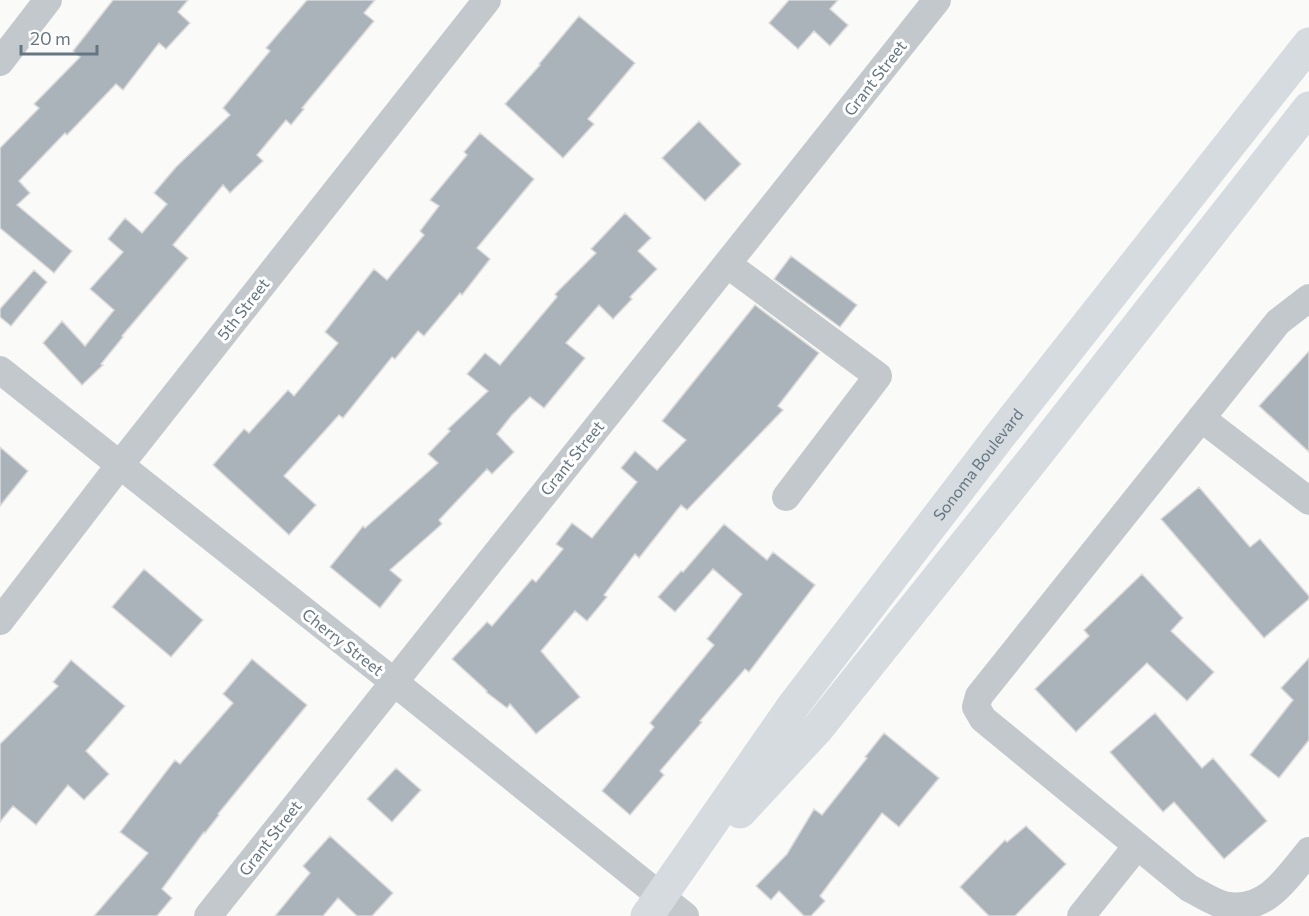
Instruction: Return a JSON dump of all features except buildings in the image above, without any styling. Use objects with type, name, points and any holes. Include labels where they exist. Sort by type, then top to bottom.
[{"type":"main road","name":"Sonoma Boulevard","points":[[665,910],[793,706],[1002,433],[1309,44]]},
{"type":"main road","points":[[665,910],[818,729],[1309,108]]},
{"type":"street","points":[[0,62],[48,0]]},
{"type":"street","name":"5th Street","points":[[0,621],[119,466],[488,0]]},
{"type":"street","name":"Grant Street","points":[[208,916],[937,0]]},
{"type":"street","points":[[727,264],[878,376],[786,497]]},
{"type":"street","points":[[1309,298],[1278,321],[979,696],[976,707],[982,719],[1189,888],[1227,906],[1255,904],[1275,892],[1309,851]]},
{"type":"street","name":"Cherry Street","points":[[0,370],[394,682],[665,910]]},
{"type":"street","points":[[1201,418],[1309,501]]},
{"type":"street","points":[[1082,916],[1137,846]]}]
